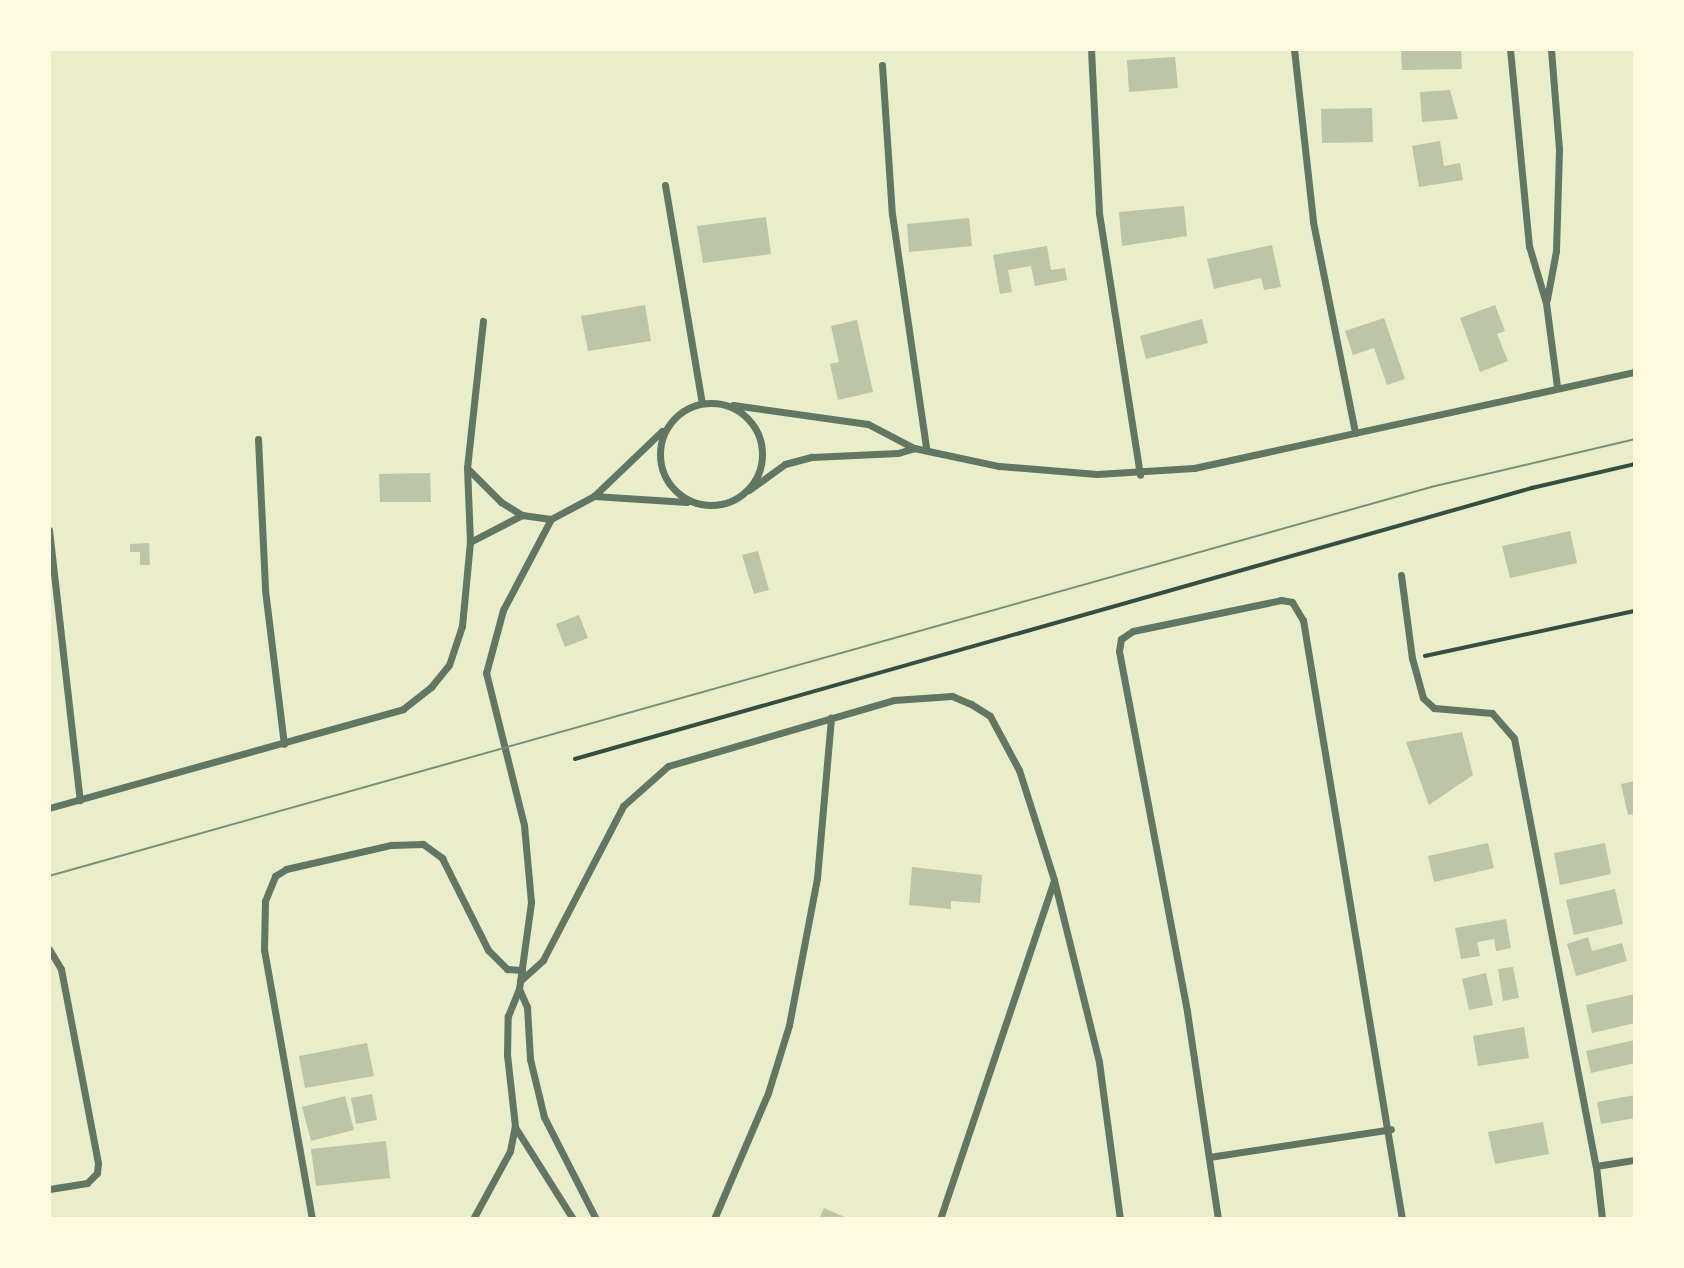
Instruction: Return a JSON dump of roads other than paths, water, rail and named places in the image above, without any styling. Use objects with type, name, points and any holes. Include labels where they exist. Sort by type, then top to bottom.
[{"type":"street","points":[[1091,49],[1099,212],[1140,475]]},
{"type":"street","points":[[1294,49],[1313,222],[1355,433]]},
{"type":"street","points":[[1510,49],[1529,246],[1546,303],[1557,387]]},
{"type":"street","points":[[1546,303],[1556,251],[1559,149],[1551,49]]},
{"type":"street","points":[[882,65],[892,214],[926,448]]},
{"type":"street","points":[[665,185],[702,403]]},
{"type":"street","points":[[49,808],[403,709],[431,687],[449,665],[462,626],[470,542],[467,468],[482,321]]},
{"type":"street","points":[[594,496],[660,498],[700,505],[734,500],[785,464],[812,457],[898,453],[914,448],[926,448],[999,466],[1140,475],[1207,466],[1635,372]]},
{"type":"street","points":[[596,1219],[544,1117],[530,1059],[527,1007],[520,985],[532,884],[517,798],[490,699],[486,673],[495,632],[551,519],[594,496],[684,410],[702,403],[868,424],[914,448]]},
{"type":"street","points":[[728,405],[755,426],[761,442],[763,459],[749,490]]},
{"type":"street","points":[[670,423],[662,438],[663,472],[678,492],[700,505]]},
{"type":"street","points":[[258,439],[265,590],[284,744]]},
{"type":"street","points":[[467,468],[501,502],[522,515],[551,519]]},
{"type":"street","points":[[470,542],[522,515]]},
{"type":"street","points":[[49,530],[80,800]]},
{"type":"street","points":[[1401,575],[1412,658],[1428,704],[1434,708],[1492,713],[1514,738],[1596,1166],[1602,1219]]},
{"type":"street","points":[[1218,1219],[1187,1011],[1119,651],[1121,639],[1133,631],[1281,600],[1292,602],[1303,620],[1391,1129],[1402,1219]]},
{"type":"street","points":[[473,1219],[504,1169],[515,1126],[507,1032],[510,1003],[520,985],[543,960],[623,806],[652,777],[685,760],[894,700],[951,696],[990,716],[1020,770],[1054,880],[1099,1062],[1120,1219]]},
{"type":"street","points":[[714,1219],[768,1093],[789,1025],[817,878],[831,718]]},
{"type":"street","points":[[312,1219],[264,950],[265,901],[275,877],[286,869],[391,845],[423,844],[442,858],[488,950],[507,969],[522,970]]},
{"type":"street","points":[[940,1219],[1054,880]]},
{"type":"street","points":[[49,949],[61,969],[98,1163],[97,1173],[87,1183],[49,1189]]},
{"type":"street","points":[[515,1126],[573,1219]]},
{"type":"street","points":[[1209,1157],[1391,1129]]},
{"type":"street","points":[[1596,1166],[1635,1160]]},
{"type":"tram line","points":[[49,876],[1431,487],[1635,439]]}]
